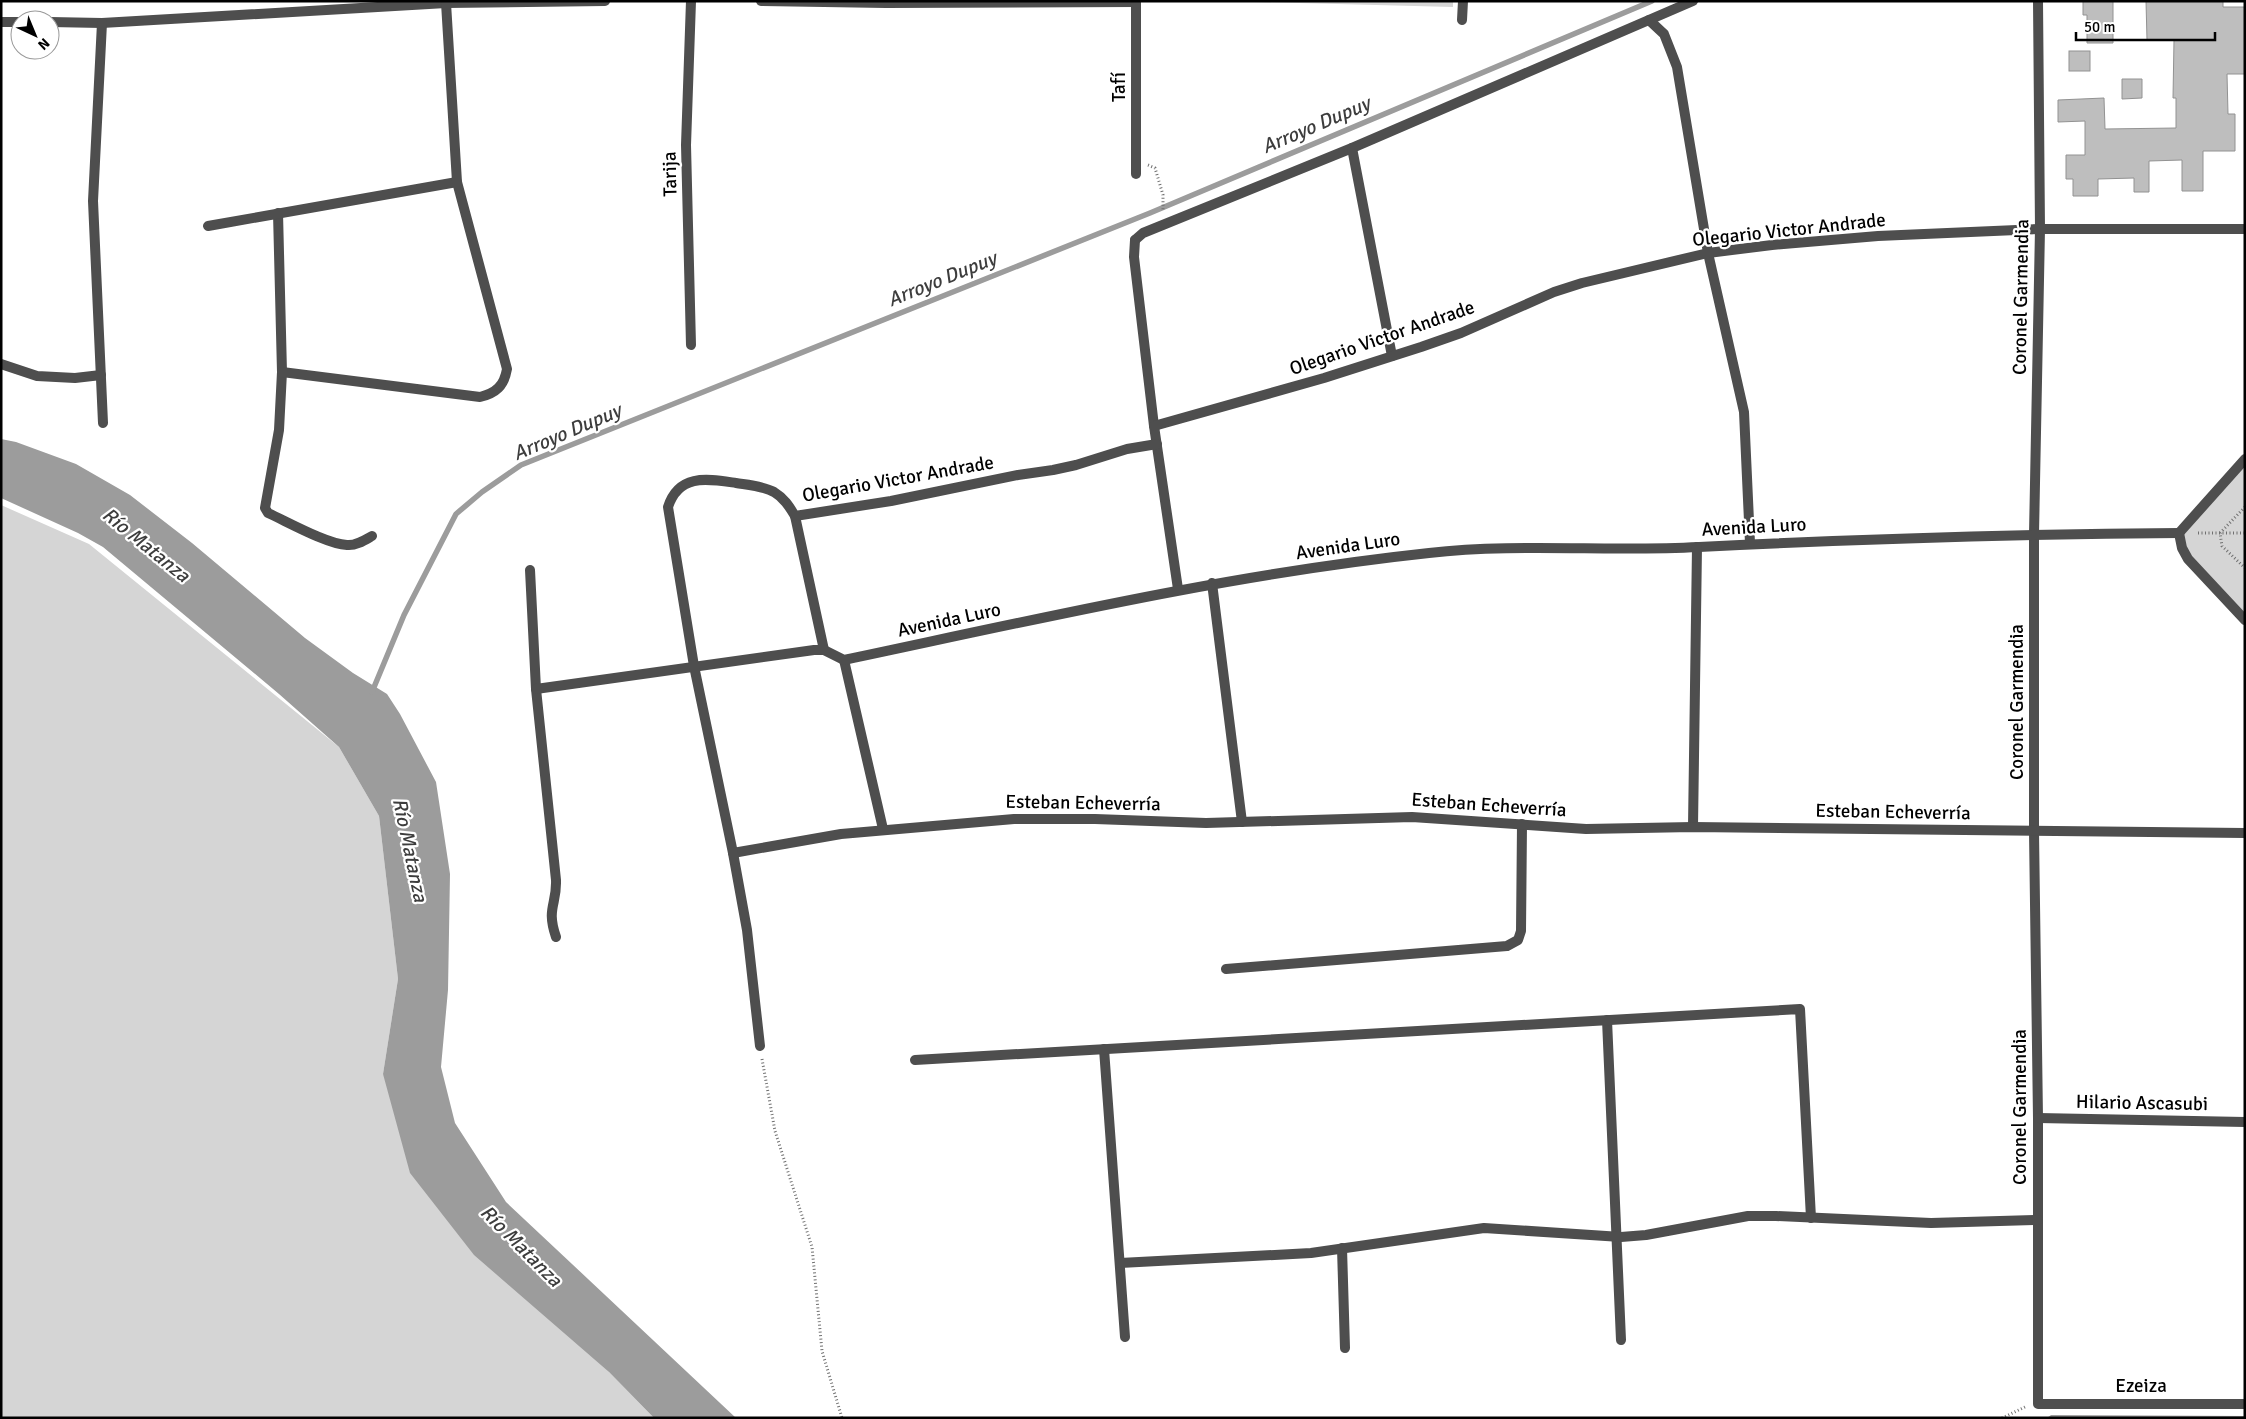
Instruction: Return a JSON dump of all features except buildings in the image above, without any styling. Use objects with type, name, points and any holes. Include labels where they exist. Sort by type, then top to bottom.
[{"type":"street","points":[[60,22],[102,23],[446,3],[605,1]]},
{"type":"street","name":"Tarija","points":[[691,345],[686,145],[692,1]]},
{"type":"street","points":[[761,1],[886,3],[1136,2]]},
{"type":"street","points":[[1462,20],[1463,1]]},
{"type":"street","points":[[1178,590],[1154,426],[1134,257],[1135,240],[1143,233],[1352,148],[1693,1]]},
{"type":"street","name":"Coronel Garmendia","points":[[2038,1],[2040,230],[2034,534],[2038,1404]]},
{"type":"street","name":"Tafí","points":[[1136,2],[1136,174]]},
{"type":"street","points":[[282,372],[480,397],[499,389],[505,379],[507,369],[456,182],[446,3]]},
{"type":"street","points":[[1649,20],[1664,34],[1677,66],[1708,253],[1744,412],[1750,543]]},
{"type":"street","points":[[102,23],[93,201],[103,423]]},
{"type":"street","points":[[1352,148],[1392,356]]},
{"type":"street","points":[[208,226],[456,182]]},
{"type":"street","points":[[278,213],[282,372],[279,430],[264,508],[268,513],[335,543],[348,546],[360,543],[372,536]]},
{"type":"street","name":"Olegario Victor Andrade","points":[[1154,426],[1324,378],[1461,333],[1554,292],[1573,286],[1708,253],[1772,245],[1878,236],[2040,230],[2245,229]]},
{"type":"street","points":[[1,364],[37,376],[75,378],[101,375]]},
{"type":"street","name":"Olegario Victor Andrade","points":[[694,666],[668,507],[671,497],[677,490],[692,481],[704,478],[759,486],[774,492],[787,502],[795,516],[883,503],[1018,474],[1069,467],[1128,449],[1157,444]]},
{"type":"street","points":[[2245,459],[2179,533],[2182,548],[2188,559],[2245,620]]},
{"type":"street","points":[[795,516],[824,650]]},
{"type":"street","name":"Avenida Luro","points":[[844,660],[1212,583],[1455,551],[1697,547],[1750,543],[2034,534],[2179,533]]},
{"type":"street","points":[[1692,827],[1697,547]]},
{"type":"street","points":[[530,570],[536,689],[556,880],[556,890],[550,911],[551,924],[556,937]]},
{"type":"street","points":[[1212,583],[1242,822]]},
{"type":"street","points":[[536,689],[694,666],[824,650],[844,660],[882,829]]},
{"type":"street","points":[[694,666],[747,930],[760,1046]]},
{"type":"street","name":"Esteban Echeverría","points":[[733,853],[841,834],[882,829],[1038,818],[1206,823],[1412,817],[1611,829],[1692,827],[2245,833]]},
{"type":"street","points":[[1226,969],[1507,946],[1518,940],[1520,931],[1522,824]]},
{"type":"street","points":[[915,1060],[1800,1009],[1812,1218]]},
{"type":"street","points":[[1607,1020],[1621,1340]]},
{"type":"street","points":[[1104,1049],[1126,1337]]},
{"type":"street","name":"Hilario Ascasubi","points":[[2038,1118],[2245,1122]]},
{"type":"street","points":[[1120,1264],[1311,1254],[1484,1228],[1617,1236],[1646,1235],[1748,1216],[1931,1223],[2038,1220]]},
{"type":"street","points":[[1342,1248],[1345,1348]]},
{"type":"street","name":"Ezeiza","points":[[2038,1404],[2245,1404]]},
{"type":"path","points":[[1136,160],[1156,168],[1162,195],[1163,217]]},
{"type":"path","points":[[2220,533],[2245,507]]},
{"type":"path","points":[[2179,533],[2245,533]]},
{"type":"path","points":[[2220,533],[2222,546],[2245,568]]},
{"type":"path","points":[[760,1046],[775,1131],[812,1247],[822,1351],[842,1418]]},
{"type":"path","points":[[2002,1418],[2020,1408],[2038,1404]]},
{"type":"shaded area","points":[[1217,1],[1453,1],[1453,7]]},
{"type":"shaded area","points":[[2245,459],[2245,620],[2188,559],[2179,533]]},
{"type":"shaded area","points":[[1,505],[89,544],[339,747],[379,816],[398,979],[383,1074],[609,1372],[654,1418],[1,1418]]},
{"type":"water","name":"Río Matanza","points":[[1,439],[16,442],[76,464],[130,495],[192,543],[305,638],[353,673],[387,694],[400,714],[436,782],[450,874],[448,990],[441,1067],[455,1123],[506,1202],[736,1418],[654,1418],[609,1372],[474,1255],[410,1173],[383,1074],[398,979],[379,816],[339,747],[279,694],[103,547],[78,533],[1,498]]},
{"type":"water","points":[[2051,1415],[2245,1416],[2245,1418],[2047,1418]]},
{"type":"waterway","name":"Arroyo Dupuy","points":[[372,692],[404,615],[456,514],[482,492],[521,465],[1150,213],[1652,1]]}]
